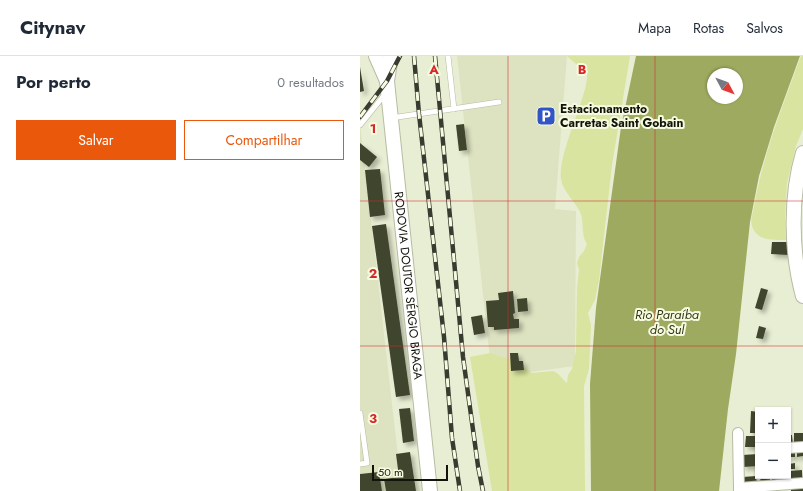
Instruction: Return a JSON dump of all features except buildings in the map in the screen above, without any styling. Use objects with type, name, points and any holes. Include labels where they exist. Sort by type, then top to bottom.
[{"type":"main road","name":"RODOVIA DOUTOR SÉRGIO BRAGA","points":[[376,56],[387,86],[391,118],[395,168],[430,491]]},
{"type":"main road","name":"RODOVIA DOUTOR SÉRGIO BRAGA","points":[[387,86],[391,56]]},
{"type":"main road","points":[[803,153],[794,208],[794,231],[796,259],[803,296]]},
{"type":"street","points":[[384,56],[387,86]]},
{"type":"street","points":[[738,433],[739,489],[803,484]]},
{"type":"street","points":[[791,448],[803,447]]},
{"type":"lane","points":[[448,56],[454,109]]},
{"type":"lane","points":[[360,124],[387,86]]},
{"type":"lane","points":[[391,118],[499,102]]},
{"type":"lane","points":[[360,413],[367,463],[360,464]]},
{"type":"shaded area","points":[[457,56],[567,56],[555,209],[576,211],[575,366],[492,377]]},
{"type":"shaded area","points":[[567,56],[630,56],[612,165],[599,280],[595,300],[588,313],[591,325],[589,369],[584,386],[585,491],[492,491],[470,357],[490,353],[501,357],[512,358],[532,373],[553,371],[567,383],[568,375],[572,369],[576,351],[577,288],[579,270],[577,263],[587,244],[583,233],[581,214],[562,184],[561,167],[569,136],[581,104],[587,78],[586,70]]},
{"type":"shaded area","points":[[801,56],[803,56],[803,129],[796,146],[787,183],[785,217],[786,240],[770,240],[757,235],[754,231],[751,224],[752,216],[768,149]]},
{"type":"shaded area","points":[[360,124],[402,491],[360,491]]},
{"type":"water","name":"Rio Paraíba do Sul","points":[[636,56],[800,56],[774,127],[759,176],[750,222],[736,354],[719,491],[591,491],[590,384],[596,308],[621,127]]},
{"type":"railway","points":[[360,117],[387,81],[400,56]]},
{"type":"railway","points":[[414,56],[444,337],[452,438],[460,491]]},
{"type":"railway","points":[[435,56],[463,357],[478,466],[483,491]]},
{"type":"place","name":"Estacionamento Carretas Saint Gobain","points":[[546,116]]}]
